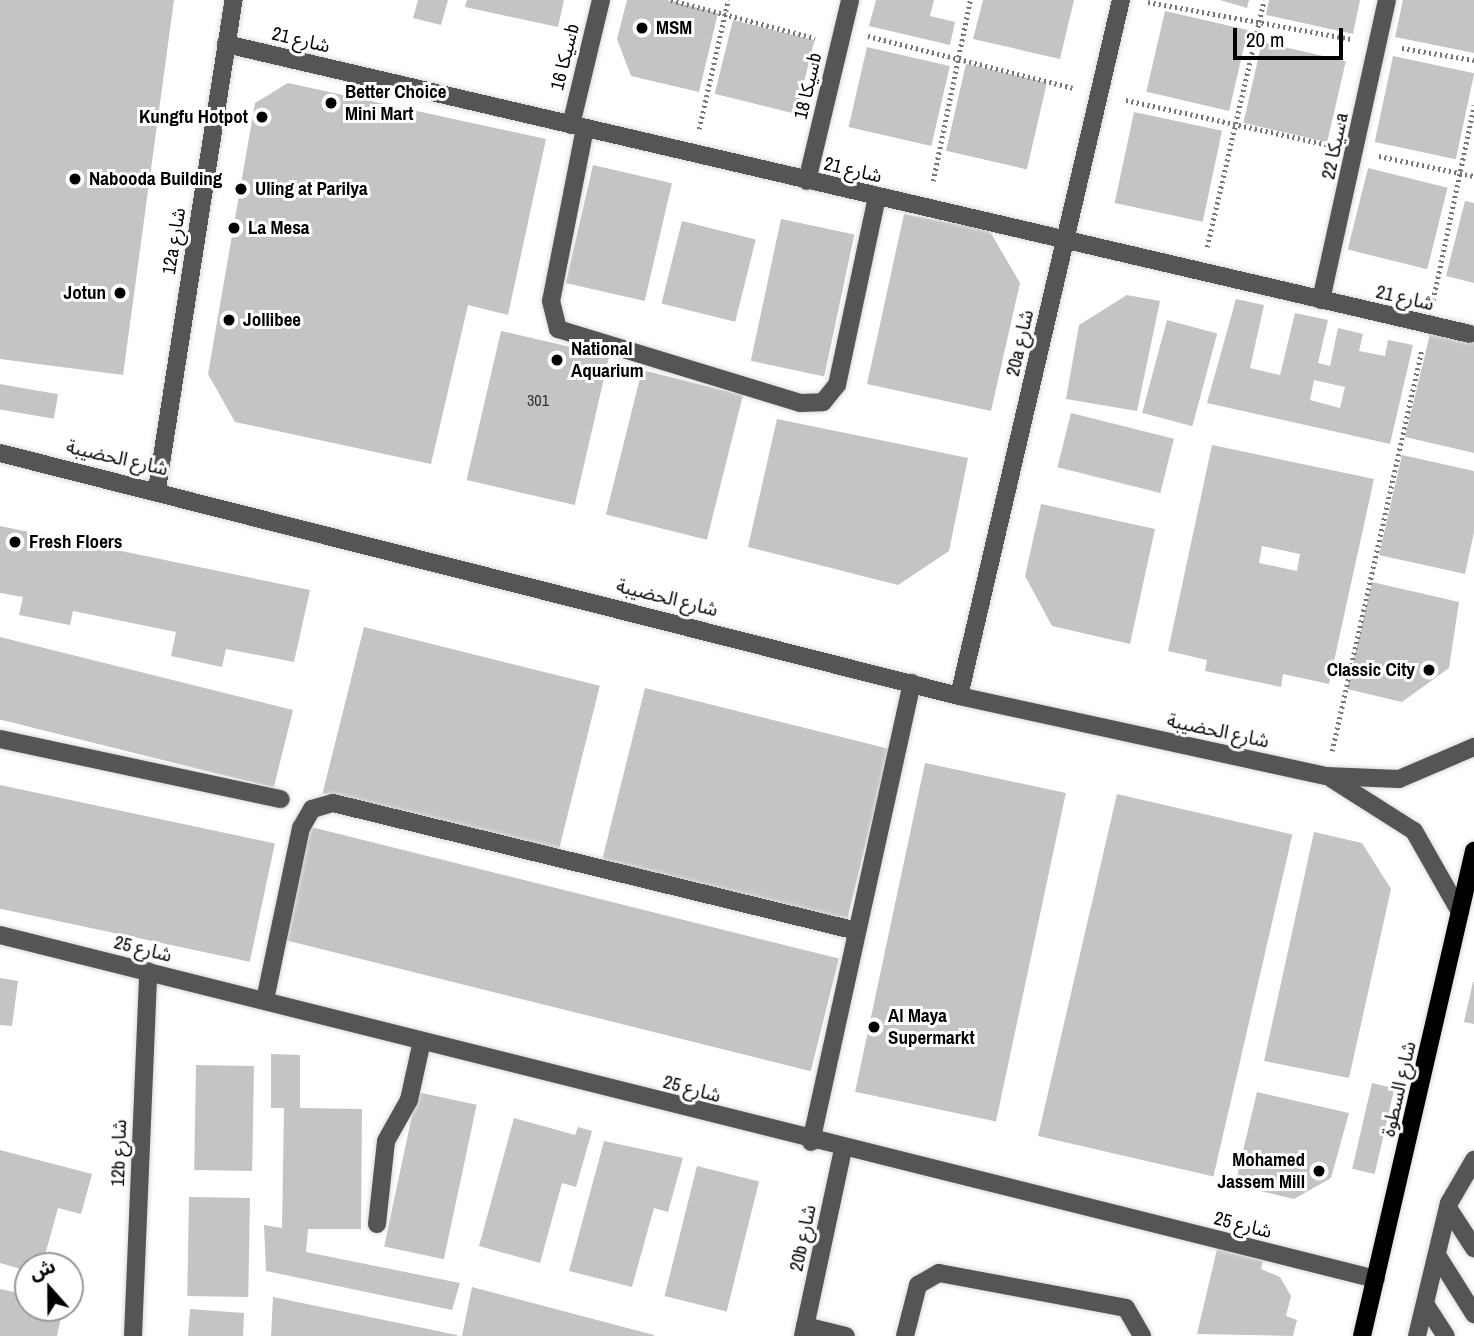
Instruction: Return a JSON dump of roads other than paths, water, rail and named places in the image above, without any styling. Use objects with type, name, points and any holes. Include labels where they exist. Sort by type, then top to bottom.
[{"type":"main road","name":"شارع السطوة","points":[[1362,1336],[1474,851]]},
{"type":"street","name":"12a شارع","points":[[157,489],[234,0]]},
{"type":"street","name":"سيكا 16b","points":[[601,0],[551,301],[558,330],[800,403],[823,402],[837,385],[877,197]]},
{"type":"street","name":"سيكا 18b","points":[[807,181],[850,0]]},
{"type":"street","name":"20a شارع","points":[[959,696],[1121,0]]},
{"type":"street","name":"سيكا 22a","points":[[1321,300],[1356,152],[1387,0]]},
{"type":"street","name":"شارع 21","points":[[226,44],[1470,334]]},
{"type":"street","name":"شارع الحضيبة","points":[[0,453],[157,489],[959,696],[1326,776],[1399,779],[1474,747]]},
{"type":"street","points":[[811,1142],[912,683]]},
{"type":"street","points":[[0,739],[281,799]]},
{"type":"street","name":"شارع الحضيبة","points":[[1326,776],[1387,808],[1414,831],[1460,912]]},
{"type":"street","points":[[265,1000],[301,828],[312,809],[333,803],[857,931]]},
{"type":"street","name":"شارع 25","points":[[0,935],[265,1000],[843,1150],[1376,1279]]},
{"type":"street","name":"12b شارع","points":[[132,1336],[148,971]]},
{"type":"street","points":[[377,1224],[386,1141],[409,1100],[422,1041]]},
{"type":"street","name":"20b شارع","points":[[804,1331],[843,1150]]},
{"type":"street","points":[[1417,1336],[1447,1208],[1474,1160]]},
{"type":"street","points":[[1447,1208],[1474,1248]]},
{"type":"street","points":[[1437,1255],[1474,1314]]},
{"type":"street","points":[[905,1336],[918,1285],[939,1273],[1126,1308],[1142,1336]]},
{"type":"street","points":[[1424,1304],[1446,1336]]},
{"type":"street","points":[[804,1331],[846,1336]]},
{"type":"place","name":"MSM","points":[[642,28]]},
{"type":"place","name":"Better Choice Mini Mart","points":[[331,103]]},
{"type":"place","name":"Kungfu Hotpot","points":[[262,117]]},
{"type":"place","name":"Nabooda Building","points":[[75,179]]},
{"type":"place","name":"Uling at Parilya","points":[[241,189]]},
{"type":"place","name":"La Mesa","points":[[234,228]]},
{"type":"place","name":"Jotun","points":[[120,293]]},
{"type":"place","name":"Jollibee","points":[[229,320]]},
{"type":"place","name":"National Aquarium","points":[[557,360]]},
{"type":"place","name":"Fresh Floers","points":[[15,542]]},
{"type":"place","name":"Classic City","points":[[1429,670]]},
{"type":"place","name":"Al Maya Supermarkt","points":[[874,1027]]},
{"type":"place","name":"Mohamed Jassem Mill","points":[[1319,1171]]}]
